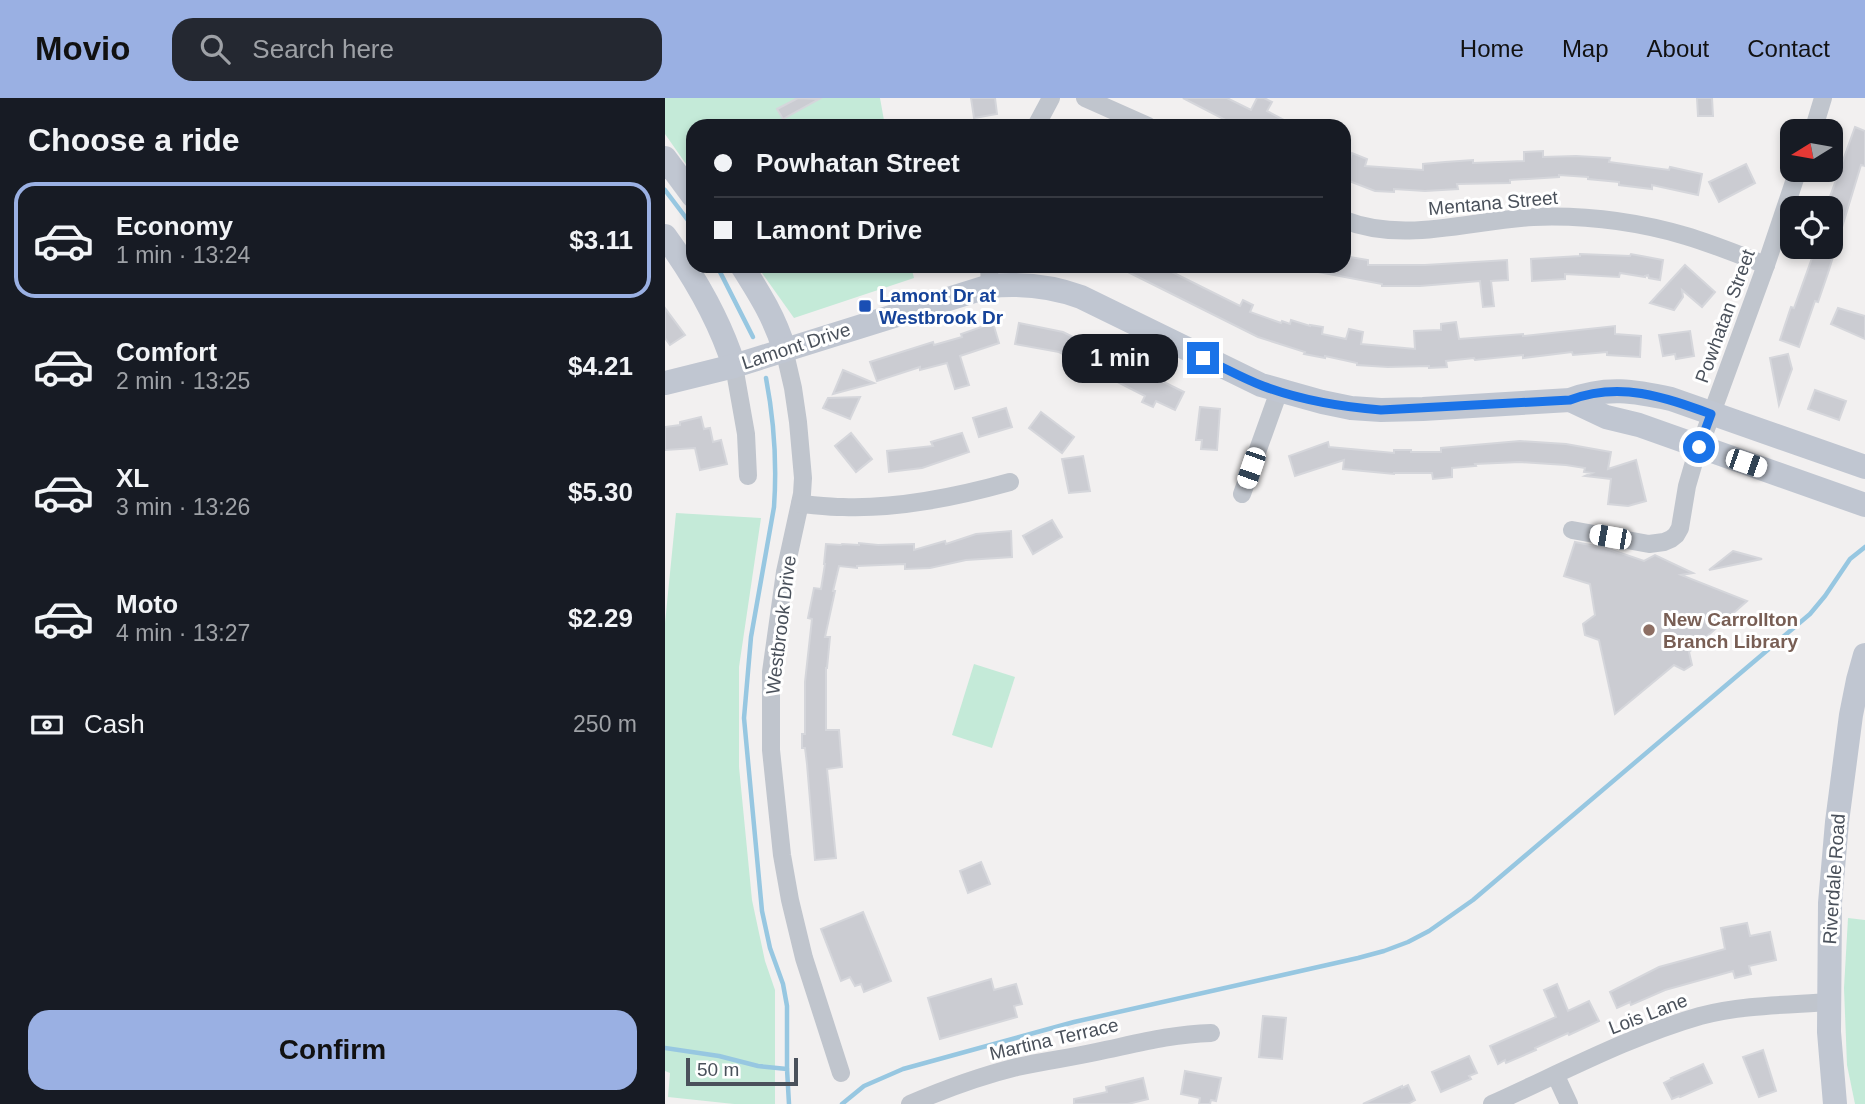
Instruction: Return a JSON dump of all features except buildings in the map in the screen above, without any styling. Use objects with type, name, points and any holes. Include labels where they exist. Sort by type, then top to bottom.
[{"type":"street","points":[[1040,119],[1051,98]]},
{"type":"street","points":[[1085,98],[1132,119]]},
{"type":"street","points":[[1817,119],[1823,98]]},
{"type":"street","points":[[665,158],[686,186]]},
{"type":"street","name":"Powhatan Street","points":[[1572,530],[1649,544],[1664,542],[1676,535],[1699,447],[1794,182]]},
{"type":"street","name":"Mentana Street","points":[[1351,222],[1370,229],[1394,230],[1442,229],[1494,220],[1534,217],[1571,218],[1656,229],[1687,236],[1766,265]]},
{"type":"street","points":[[665,236],[686,268]]},
{"type":"street","points":[[690,273],[722,332],[734,366],[746,434],[748,476]]},
{"type":"street","name":"Westbrook Drive","points":[[746,273],[769,310],[784,349],[793,388],[803,464],[800,504],[785,572],[771,672],[771,750],[782,855],[790,900],[804,958],[841,1073]]},
{"type":"street","name":"Lamont Drive","points":[[665,383],[734,366],[990,276],[1081,297],[1249,380],[1279,391],[1351,408],[1381,410],[1570,400],[1588,393],[1610,390],[1639,392],[1671,399],[1865,467]]},
{"type":"street","points":[[1242,494],[1279,391]]},
{"type":"street","name":"Lamont Drive","points":[[1570,400],[1606,417],[1639,425],[1865,505]]},
{"type":"street","points":[[800,504],[845,508],[913,503],[963,495],[1010,482]]},
{"type":"street","name":"Riverdale Road","points":[[1835,1104],[1830,1055],[1830,906],[1837,822],[1851,715],[1865,657]]},
{"type":"street","name":"Lois Lane","points":[[1492,1104],[1654,1032],[1699,1017],[1759,1007],[1829,1002]]},
{"type":"street","name":"Martina Terrace","points":[[910,1104],[955,1086],[1017,1067],[1094,1053],[1159,1037],[1211,1032]]},
{"type":"street","points":[[1556,1076],[1569,1104]]},
{"type":"green space","points":[[665,98],[880,98],[884,119],[686,119],[686,164],[665,134]]},
{"type":"green space","points":[[762,273],[913,273],[914,278],[794,318]]},
{"type":"green space","points":[[676,513],[761,518],[739,667],[739,767],[752,900],[765,961],[775,990],[775,1104],[734,1104],[668,1097],[670,1073],[665,1071],[665,623]]},
{"type":"green space","points":[[974,664],[1015,677],[992,748],[952,735]]},
{"type":"green space","points":[[1848,918],[1865,920],[1865,1104],[1855,1104],[1847,1065],[1844,988]]},
{"type":"waterway","points":[[665,190],[686,218]]},
{"type":"waterway","points":[[721,273],[753,337]]},
{"type":"waterway","points":[[766,378],[774,442],[774,507],[751,637],[744,718],[762,911],[787,1006],[787,1069]]},
{"type":"waterway","points":[[842,1104],[864,1086],[903,1069],[1074,1022],[1358,958],[1408,942],[1429,931],[1473,900],[1810,614],[1850,559],[1865,547]]},
{"type":"waterway","points":[[665,1048],[787,1069],[789,1104]]},
{"type":"place","name":"Lamont Dr at Westbrook Dr","points":[[865,306]]},
{"type":"place","name":"New Carrollton Branch Library","points":[[1649,630]]},
{"type":"route","points":[[1203,358],[1261,385],[1351,408],[1423,409],[1570,400],[1588,393],[1610,390],[1639,392],[1671,399],[1711,414],[1699,447]]}]
